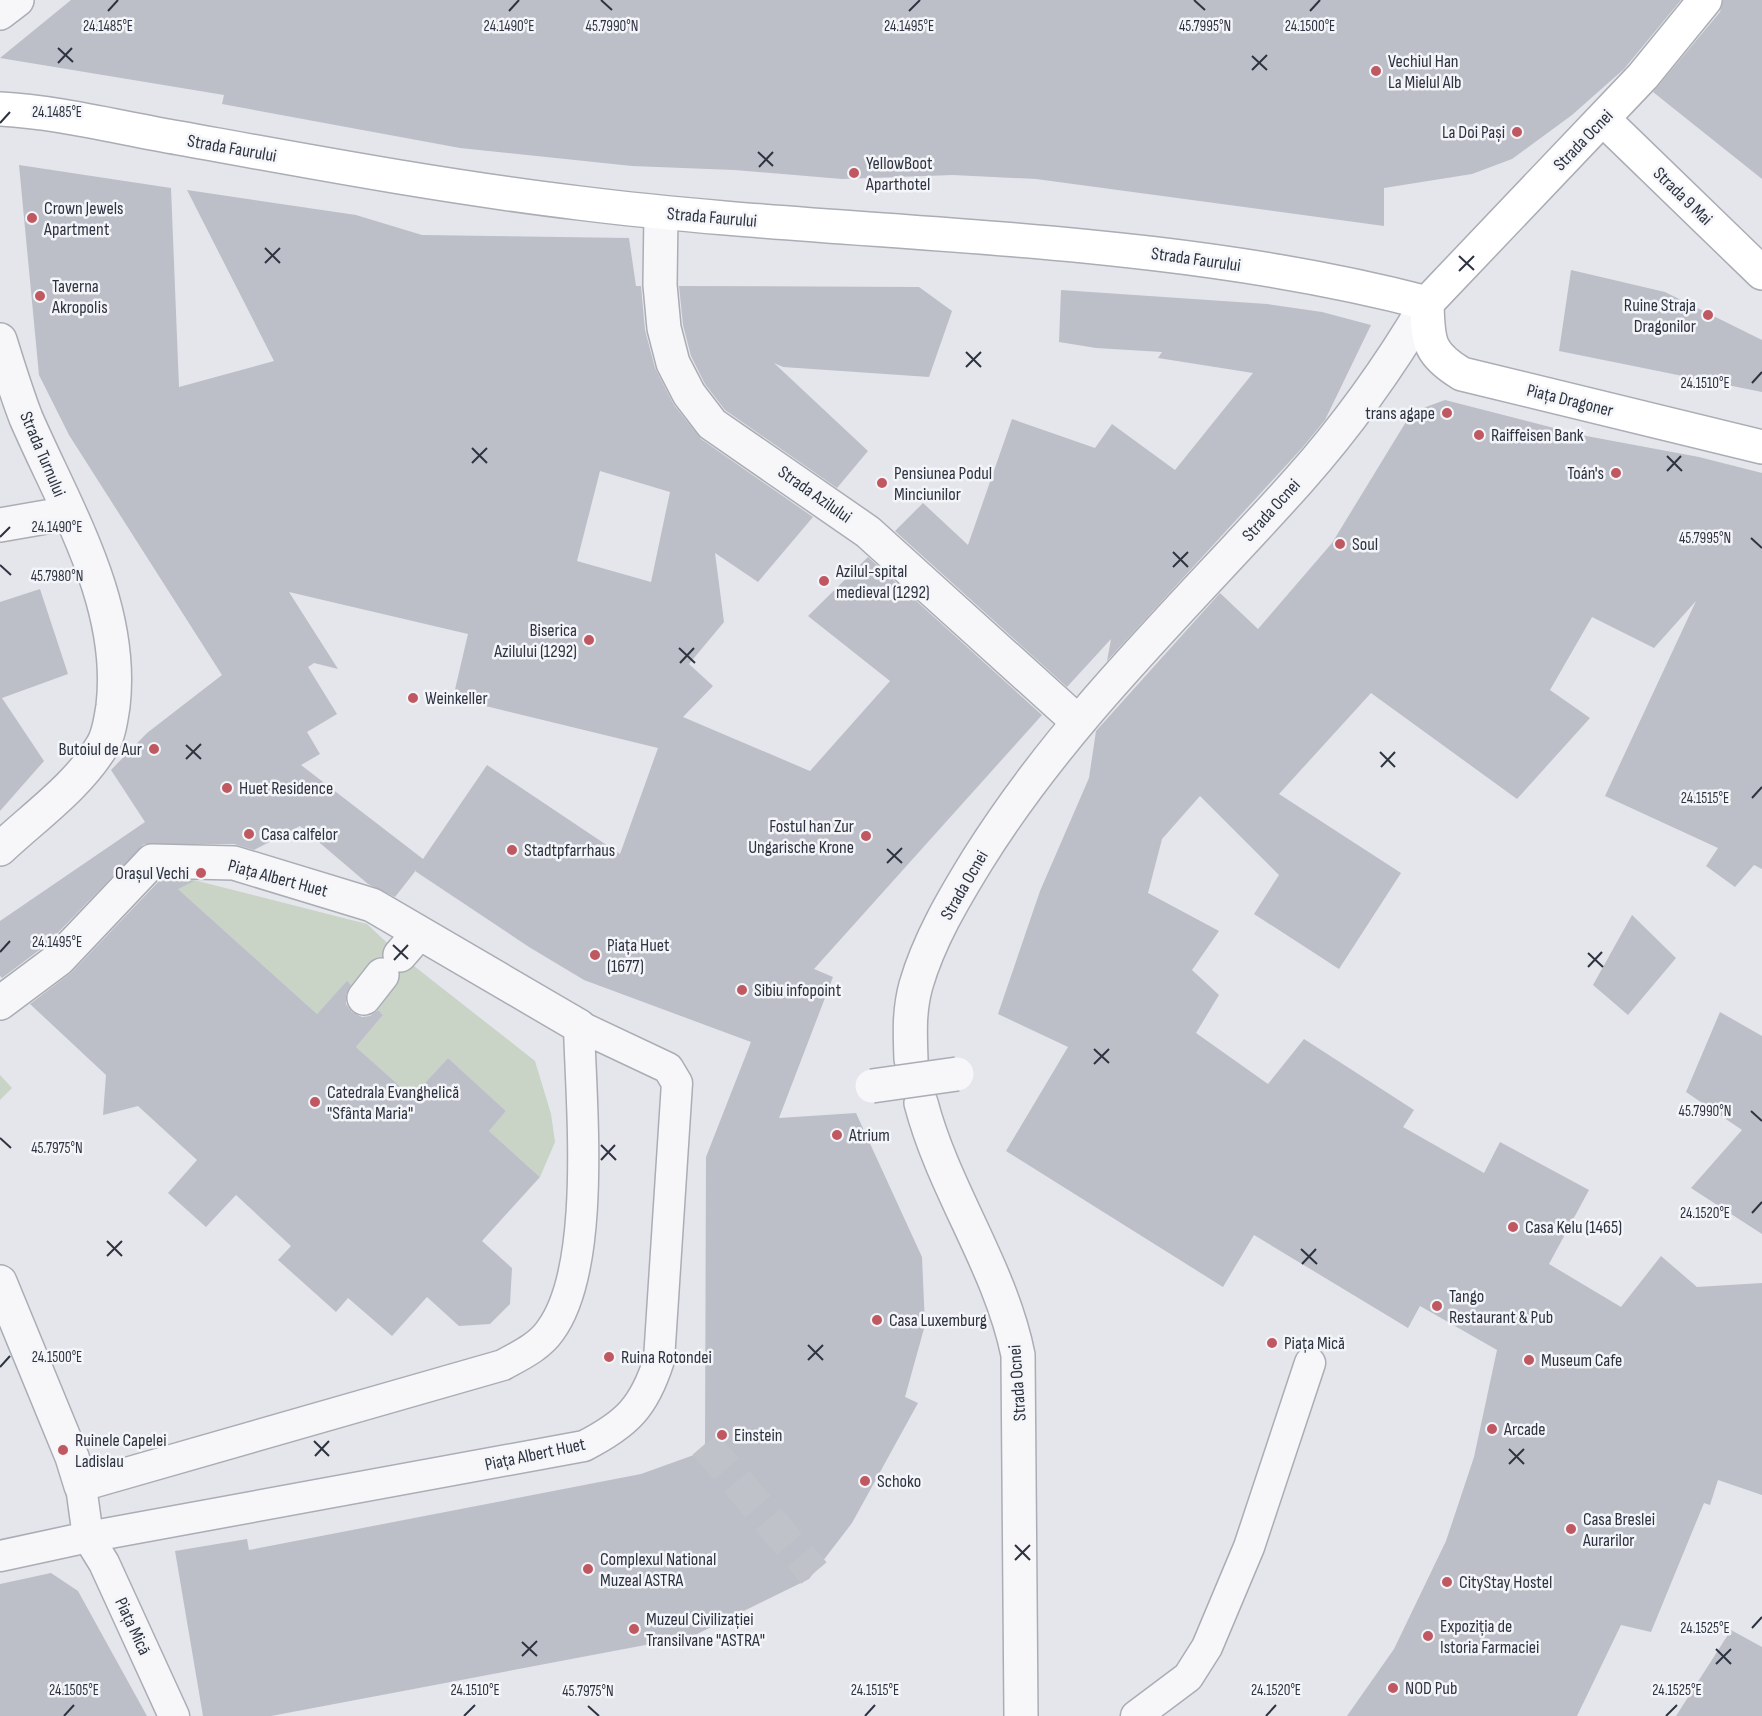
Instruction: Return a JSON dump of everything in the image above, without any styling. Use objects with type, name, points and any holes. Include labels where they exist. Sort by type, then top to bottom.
[{"type":"street","points":[[0,13],[17,0]]},
{"type":"street","name":"Strada Ocnei","points":[[911,1059],[910,1018],[916,984],[954,898],[1030,781],[1077,721],[1300,479],[1397,355],[1427,303],[1643,76],[1705,0]]},
{"type":"street","name":"Strada Faurului","points":[[0,109],[495,193],[661,213],[1147,252],[1291,272],[1362,285],[1427,303]]},
{"type":"street","name":"Strada 9 Mai","points":[[1603,119],[1762,273]]},
{"type":"street","name":"Strada Azilului","points":[[661,213],[660,285],[670,351],[689,394],[712,424],[868,532],[1077,721]]},
{"type":"street","name":"Piața Dragoner","points":[[1427,303],[1428,339],[1432,349],[1443,363],[1462,374],[1762,447]]},
{"type":"street","name":"Strada Turnului","points":[[0,340],[25,415],[69,513],[94,576],[107,618],[114,655],[115,684],[111,717],[104,744],[84,771],[0,849]]},
{"type":"street","points":[[0,525],[69,513]]},
{"type":"street","name":"Piața Albert Huet","points":[[0,1003],[59,959],[152,861],[234,863],[372,905],[391,965],[579,1026]]},
{"type":"street","points":[[872,1086],[957,1074]]},
{"type":"street","name":"Strada Ocnei","points":[[921,1103],[939,1159],[1002,1298],[1018,1355],[1021,1716]]},
{"type":"street","points":[[0,1282],[72,1457],[81,1486]]},
{"type":"lane","points":[[88,1537],[81,1486],[502,1365],[528,1352],[550,1332],[566,1304],[576,1263],[583,1213],[579,1026]]},
{"type":"lane","name":"Piața Albert Huet","points":[[0,1556],[88,1537],[584,1446],[615,1430],[640,1403],[652,1382],[659,1360],[678,1083],[668,1068],[579,1026]]},
{"type":"lane","points":[[1136,1716],[1188,1677],[1207,1647],[1249,1547],[1310,1364]]},
{"type":"lane","name":"Piața Mică","points":[[88,1537],[104,1563],[174,1716]]},
{"type":"shaded area","points":[[158,871],[367,924],[400,955],[535,1061],[551,1114],[555,1142],[540,1177],[489,1131],[506,1111],[448,1058],[412,1097],[356,1047],[383,1015],[347,982],[317,1014]]},
{"type":"shaded area","points":[[0,1075],[12,1088],[0,1100]]},
{"type":"building","points":[[71,0],[1681,0],[1624,69],[1572,115],[1512,159],[1472,174],[1384,188],[1384,226],[1036,179],[953,175],[842,179],[734,170],[632,166],[460,148],[222,104],[224,95],[0,58]]},
{"type":"building","points":[[1723,0],[1762,0],[1762,179],[1653,92],[1720,12]]},
{"type":"building","points":[[19,165],[171,188],[179,387],[274,361],[187,190],[356,215],[422,235],[629,238],[636,286],[641,286],[645,330],[655,368],[674,405],[701,439],[813,517],[758,582],[715,553],[724,622],[689,664],[713,686],[683,717],[810,771],[890,681],[808,616],[868,557],[1042,715],[814,969],[833,977],[779,1118],[856,1113],[922,1257],[925,1325],[905,1397],[918,1403],[852,1523],[809,1579],[693,1636],[271,1716],[203,1716],[175,1551],[247,1539],[249,1550],[641,1474],[705,1451],[706,1157],[751,1042],[584,980],[529,947],[415,871],[395,897],[368,884],[300,826],[254,850],[234,844],[144,844],[46,945],[2,978],[0,976],[0,921],[145,822],[111,770],[147,733],[222,675],[69,435],[39,375]],"holes":[[[600,471],[670,492],[651,582],[577,561]],[[289,592],[468,634],[453,698],[658,748],[620,854],[487,765],[423,859],[301,765],[320,754],[307,732],[337,714],[308,667],[314,663],[338,669]]]},
{"type":"building","points":[[1571,270],[1665,292],[1762,340],[1762,392],[1559,351]]},
{"type":"building","points":[[679,286],[919,287],[952,311],[929,377],[783,367],[774,363],[868,451],[837,488],[725,410],[705,384],[691,356],[683,325]]},
{"type":"building","points":[[1061,290],[1267,304],[1322,312],[1371,325],[1325,420],[1302,448],[1107,661],[1111,639],[1067,687],[895,531],[923,503],[968,545],[1012,419],[1095,448],[1112,424],[1175,470],[1253,373],[1158,358],[1162,352],[1096,348],[1059,342]]},
{"type":"building","points":[[1445,400],[1581,435],[1699,457],[1762,473],[1762,869],[1754,865],[1735,887],[1706,866],[1718,848],[1605,796],[1696,601],[1654,648],[1592,617],[1550,690],[1590,718],[1517,799],[1371,693],[1279,794],[1401,873],[1339,969],[1254,914],[1279,875],[1200,796],[1162,839],[1148,893],[1219,931],[1192,970],[1219,995],[1196,1033],[1268,1084],[1304,1039],[1414,1110],[1403,1127],[1484,1173],[1500,1142],[1589,1190],[1549,1264],[1621,1307],[1661,1256],[1697,1287],[1762,1283],[1762,1495],[1718,1480],[1710,1505],[1704,1503],[1651,1632],[1621,1625],[1577,1716],[1347,1716],[1394,1649],[1446,1541],[1474,1457],[1497,1350],[1420,1306],[1408,1328],[1254,1235],[1223,1287],[1006,1151],[1068,1047],[998,1014],[1040,891],[1089,778],[1096,731],[1220,593],[1258,629],[1332,543],[1412,412]]},
{"type":"building","points":[[40,589],[68,674],[2,698],[44,761],[0,811],[0,602]]},
{"type":"building","name":"Catedrala Evanghelică \"Sfânta Maria\"","points":[[160,880],[194,881],[178,889],[317,1014],[347,981],[351,985],[346,995],[346,1004],[352,1012],[362,1017],[370,1016],[378,1010],[383,1015],[356,1047],[412,1097],[448,1058],[506,1111],[489,1131],[540,1177],[482,1241],[512,1268],[510,1304],[490,1324],[459,1326],[427,1297],[392,1336],[348,1298],[336,1312],[278,1260],[291,1246],[236,1195],[206,1227],[168,1193],[197,1160],[138,1106],[103,1115],[106,1075],[30,1004],[72,972]]},
{"type":"building","points":[[1632,915],[1676,958],[1628,1015],[1593,985]]},
{"type":"building","points":[[1720,1012],[1762,1036],[1762,1234],[1691,1188],[1742,1130],[1686,1092]]},
{"type":"building","points":[[51,1573],[78,1591],[147,1716],[0,1716],[0,1584]]},
{"type":"building","points":[[1731,1630],[1762,1647],[1762,1716],[1676,1716]]},
{"type":"tunnel","points":[[705,1444],[814,1573]]},
{"type":"place","name":"Vechiul Han La Mielul Alb","points":[[1376,71]]},
{"type":"place","name":"La Doi Pași","points":[[1517,132]]},
{"type":"place","name":"YellowBoot Aparthotel","points":[[854,173]]},
{"type":"place","name":"Crown Jewels Apartment","points":[[32,218]]},
{"type":"place","name":"Taverna Akropolis","points":[[40,296]]},
{"type":"place","name":"Ruine Straja Dragonilor","points":[[1708,315]]},
{"type":"place","name":"trans agape","points":[[1447,413]]},
{"type":"place","name":"Raiffeisen Bank","points":[[1479,435]]},
{"type":"place","name":"Toán's","points":[[1616,473]]},
{"type":"place","name":"Pensiunea Podul Minciunilor","points":[[882,483]]},
{"type":"place","name":"Soul","points":[[1340,544]]},
{"type":"place","name":"Azilul-spital medieval (1292)","points":[[824,581]]},
{"type":"place","name":"Biserica Azilului (1292)","points":[[589,640]]},
{"type":"place","name":"Weinkeller","points":[[413,698]]},
{"type":"place","name":"Butoiul de Aur","points":[[154,749]]},
{"type":"place","name":"Huet Residence","points":[[227,788]]},
{"type":"place","name":"Casa calfelor","points":[[249,834]]},
{"type":"place","name":"Fostul han Zur Ungarische Krone","points":[[866,836]]},
{"type":"place","name":"Stadtpfarrhaus","points":[[512,850]]},
{"type":"place","name":"Orașul Vechi","points":[[201,873]]},
{"type":"place","name":"Piața Huet (1677)","points":[[595,955]]},
{"type":"place","name":"Sibiu infopoint","points":[[742,990]]},
{"type":"place","name":"Catedrala Evanghelică \"Sfânta Maria\"","points":[[315,1102]]},
{"type":"place","name":"Atrium","points":[[837,1135]]},
{"type":"place","name":"Casa Kelu (1465)","points":[[1513,1227]]},
{"type":"place","name":"Tango Restaurant & Pub","points":[[1437,1306]]},
{"type":"place","name":"Casa Luxemburg","points":[[877,1320]]},
{"type":"place","name":"Piața Mică","points":[[1272,1343]]},
{"type":"place","name":"Ruina Rotondei","points":[[609,1357]]},
{"type":"place","name":"Museum Cafe","points":[[1529,1360]]},
{"type":"place","name":"Arcade","points":[[1492,1429]]},
{"type":"place","name":"Einstein","points":[[722,1435]]},
{"type":"place","name":"Ruinele Capelei Ladislau","points":[[63,1450]]},
{"type":"place","name":"Schoko","points":[[865,1481]]},
{"type":"place","name":"Casa Breslei Aurarilor","points":[[1571,1529]]},
{"type":"place","name":"Complexul National Muzeal ASTRA","points":[[588,1569]]},
{"type":"place","name":"CityStay Hostel","points":[[1447,1582]]},
{"type":"place","name":"Muzeul Civilizației Transilvane \"ASTRA\"","points":[[634,1629]]},
{"type":"place","name":"Expoziția de Istoria Farmaciei","points":[[1428,1636]]},
{"type":"place","name":"NOD Pub","points":[[1393,1688]]}]
